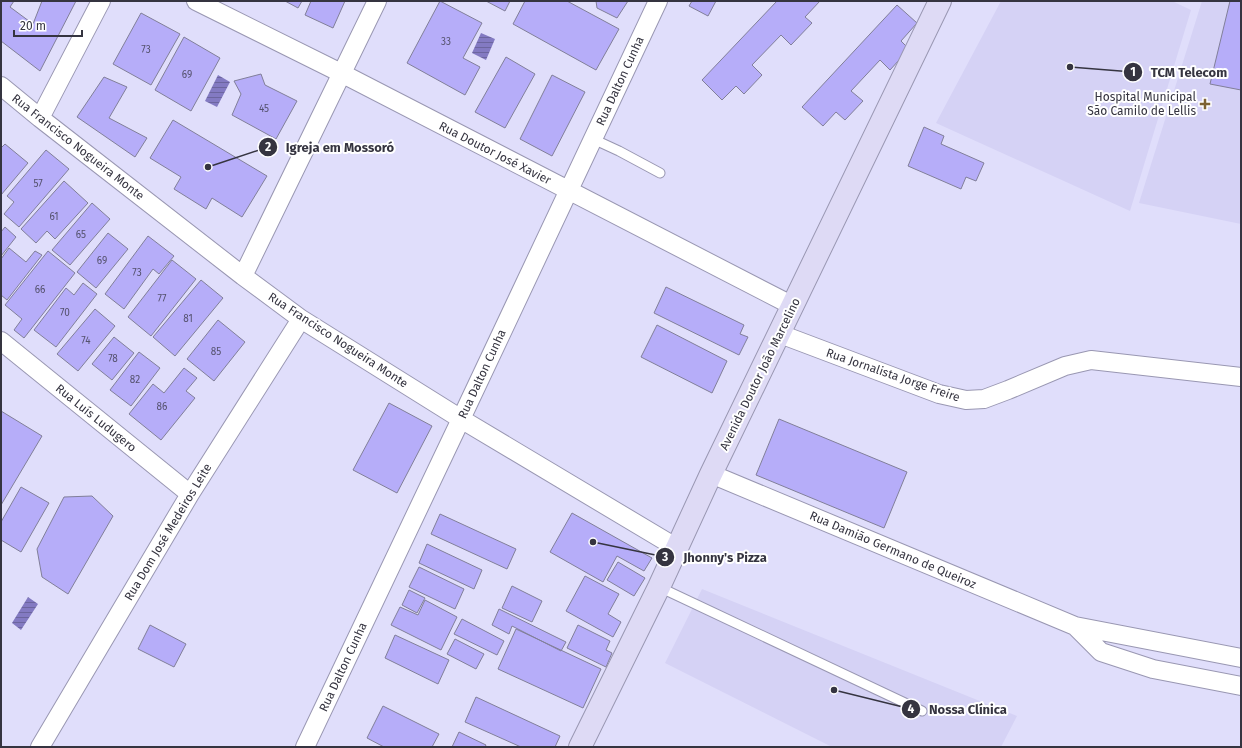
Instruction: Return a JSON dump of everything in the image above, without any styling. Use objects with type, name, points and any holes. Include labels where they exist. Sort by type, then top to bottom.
[{"type":"street","points":[[40,118],[101,1]]},
{"type":"street","name":"Rua Doutor José Xavier","points":[[196,1],[793,306]]},
{"type":"street","points":[[243,276],[377,1]]},
{"type":"street","name":"Rua Dalton Cunha","points":[[305,747],[658,1]]},
{"type":"street","name":"Avenida Doutor João Marcelino","points":[[580,747],[659,587],[711,474],[940,1]]},
{"type":"street","name":"Rua Francisco Nogueira Monte","points":[[1,86],[40,118],[301,320],[461,419],[677,548]]},
{"type":"street","name":"Rua Dom José Medeiros Leite","points":[[40,747],[190,494],[301,320]]},
{"type":"street","name":"Rua Jornalista Jorge Freire","points":[[780,334],[939,394],[966,400],[984,399],[1065,366],[1091,360],[1241,377]]},
{"type":"street","name":"Rua Luís Ludugero","points":[[1,341],[190,494]]},
{"type":"street","name":"Rua Damião Germano de Queiroz","points":[[711,474],[1075,626],[1241,658]]},
{"type":"street","name":"Rua Damião Germano de Queiroz","points":[[1075,626],[1101,652],[1153,669],[1241,686]]},
{"type":"lane","points":[[593,139],[660,173]]},
{"type":"lane","points":[[659,587],[922,711]]},
{"type":"shaded area","points":[[1001,1],[1172,1],[1191,10],[1130,211],[936,123]]},
{"type":"shaded area","name":"Hospital Municipal São Camilo de Lellis","points":[[1202,1],[1241,1],[1241,224],[1139,203]]},
{"type":"shaded area","points":[[481,33],[495,39],[486,60],[472,53]]},
{"type":"shaded area","points":[[218,75],[230,82],[217,107],[205,101]]},
{"type":"shaded area","points":[[702,589],[1017,716],[1001,747],[832,747],[665,663]]},
{"type":"shaded area","points":[[28,597],[38,604],[21,630],[12,623]]},
{"type":"building","points":[[1,1],[14,1],[10,7],[33,24],[42,1],[76,1],[40,71],[1,41]]},
{"type":"building","points":[[285,1],[302,1],[298,8]]},
{"type":"building","points":[[311,1],[345,1],[333,28],[305,15]]},
{"type":"building","points":[[440,1],[482,23],[463,58],[480,67],[465,95],[407,63]]},
{"type":"building","points":[[486,1],[510,1],[505,11]]},
{"type":"building","points":[[525,1],[567,1],[619,29],[596,70],[513,24]]},
{"type":"building","points":[[596,1],[628,1],[617,18],[597,8]]},
{"type":"building","points":[[692,1],[716,1],[708,16],[689,6]]},
{"type":"building","points":[[777,1],[820,1],[805,17],[812,23],[791,45],[781,35],[752,65],[762,75],[744,94],[736,86],[722,100],[702,80]]},
{"type":"building","points":[[1230,1],[1241,1],[1241,90],[1210,84]]},
{"type":"building","points":[[897,5],[917,23],[901,41],[909,49],[890,70],[880,60],[851,91],[863,101],[845,120],[836,112],[823,126],[802,107]]},
{"type":"building","points":[[141,13],[180,34],[151,85],[113,64]]},
{"type":"building","points":[[184,37],[220,58],[191,111],[155,90]]},
{"type":"building","points":[[506,57],[535,74],[505,128],[475,112]]},
{"type":"building","points":[[261,74],[265,85],[297,101],[276,139],[232,115],[241,94],[234,81]]},
{"type":"building","points":[[552,75],[585,92],[552,156],[520,139]]},
{"type":"building","points":[[104,77],[127,87],[109,118],[147,138],[135,157],[77,117]]},
{"type":"building","points":[[173,120],[267,176],[242,217],[212,198],[206,209],[174,189],[181,177],[150,158]]},
{"type":"building","points":[[924,127],[944,136],[941,144],[984,163],[976,181],[966,177],[961,189],[908,166]]},
{"type":"building","points":[[5,144],[28,163],[1,195],[1,148]]},
{"type":"building","points":[[46,150],[69,169],[19,227],[4,214],[14,202],[7,196]]},
{"type":"building","points":[[64,181],[88,203],[55,239],[47,231],[36,243],[21,229]]},
{"type":"building","points":[[92,203],[110,219],[70,265],[52,250]]},
{"type":"building","points":[[5,227],[16,237],[1,256],[1,232]]},
{"type":"building","points":[[108,233],[128,249],[96,288],[77,272]]},
{"type":"building","points":[[148,236],[174,256],[159,274],[153,269],[124,309],[105,294]]},
{"type":"building","points":[[9,248],[26,262],[35,251],[42,255],[7,300],[1,295],[1,259]]},
{"type":"building","points":[[48,251],[75,273],[24,338],[14,330],[22,319],[5,305]]},
{"type":"building","points":[[172,260],[196,279],[151,336],[128,317]]},
{"type":"building","points":[[201,280],[223,298],[175,356],[153,337]]},
{"type":"building","points":[[83,283],[97,294],[56,347],[34,330],[66,288],[74,295]]},
{"type":"building","points":[[666,287],[744,325],[740,334],[748,337],[739,355],[654,313]]},
{"type":"building","points":[[95,309],[115,326],[78,371],[57,354]]},
{"type":"building","points":[[218,320],[245,342],[214,381],[187,359]]},
{"type":"building","points":[[657,325],[727,361],[712,393],[641,357]]},
{"type":"building","points":[[114,337],[134,353],[112,380],[92,364]]},
{"type":"building","points":[[139,352],[160,368],[131,406],[110,390]]},
{"type":"building","points":[[184,368],[197,378],[186,391],[195,398],[161,440],[129,414],[153,384],[164,393]]},
{"type":"building","points":[[389,403],[432,426],[397,493],[353,470]]},
{"type":"building","points":[[1,411],[42,436],[1,505]]},
{"type":"building","points":[[779,419],[907,472],[884,528],[756,475]]},
{"type":"building","points":[[21,487],[49,503],[21,552],[1,540],[1,522]]},
{"type":"building","points":[[92,496],[113,516],[68,594],[42,577],[37,549],[64,497]]},
{"type":"building","points":[[572,513],[652,558],[644,571],[617,556],[603,582],[550,552]]},
{"type":"building","points":[[440,514],[516,549],[507,569],[431,534]]},
{"type":"building","points":[[427,544],[482,570],[474,589],[419,563]]},
{"type":"building","points":[[618,562],[645,578],[634,596],[607,580]]},
{"type":"building","points":[[419,567],[464,589],[455,609],[409,587]]},
{"type":"building","points":[[585,576],[619,594],[608,614],[621,622],[613,637],[566,611]]},
{"type":"building","points":[[512,586],[542,601],[532,622],[502,608]]},
{"type":"building","points":[[409,590],[425,598],[417,613],[402,605]]},
{"type":"building","points":[[425,600],[457,617],[441,650],[391,625],[400,607],[418,615]]},
{"type":"building","points":[[499,609],[566,642],[561,651],[512,626],[509,634],[492,625]]},
{"type":"building","points":[[462,619],[504,641],[497,655],[454,634]]},
{"type":"building","points":[[150,625],[186,644],[174,667],[138,649]]},
{"type":"building","points":[[578,625],[610,641],[606,650],[612,653],[606,667],[567,648]]},
{"type":"building","points":[[516,629],[601,669],[583,708],[498,669]]},
{"type":"building","points":[[395,635],[449,660],[438,684],[385,658]]},
{"type":"building","points":[[455,639],[484,654],[476,669],[447,654]]},
{"type":"building","points":[[476,697],[560,736],[555,747],[521,747],[465,722]]},
{"type":"building","points":[[383,706],[439,734],[432,747],[384,747],[367,738]]},
{"type":"building","points":[[459,732],[486,745],[485,747],[452,747]]},
{"type":"place","name":"TCM Telecom","points":[[1070,67]]},
{"type":"place","name":"Hospital Municipal São Camilo de Lellis","points":[[1205,104]]},
{"type":"place","name":"Igreja em Mossoró","points":[[208,167]]},
{"type":"place","name":"Jhonny's Pizza","points":[[593,542]]},
{"type":"place","name":"Nossa Clínica","points":[[834,690]]}]
